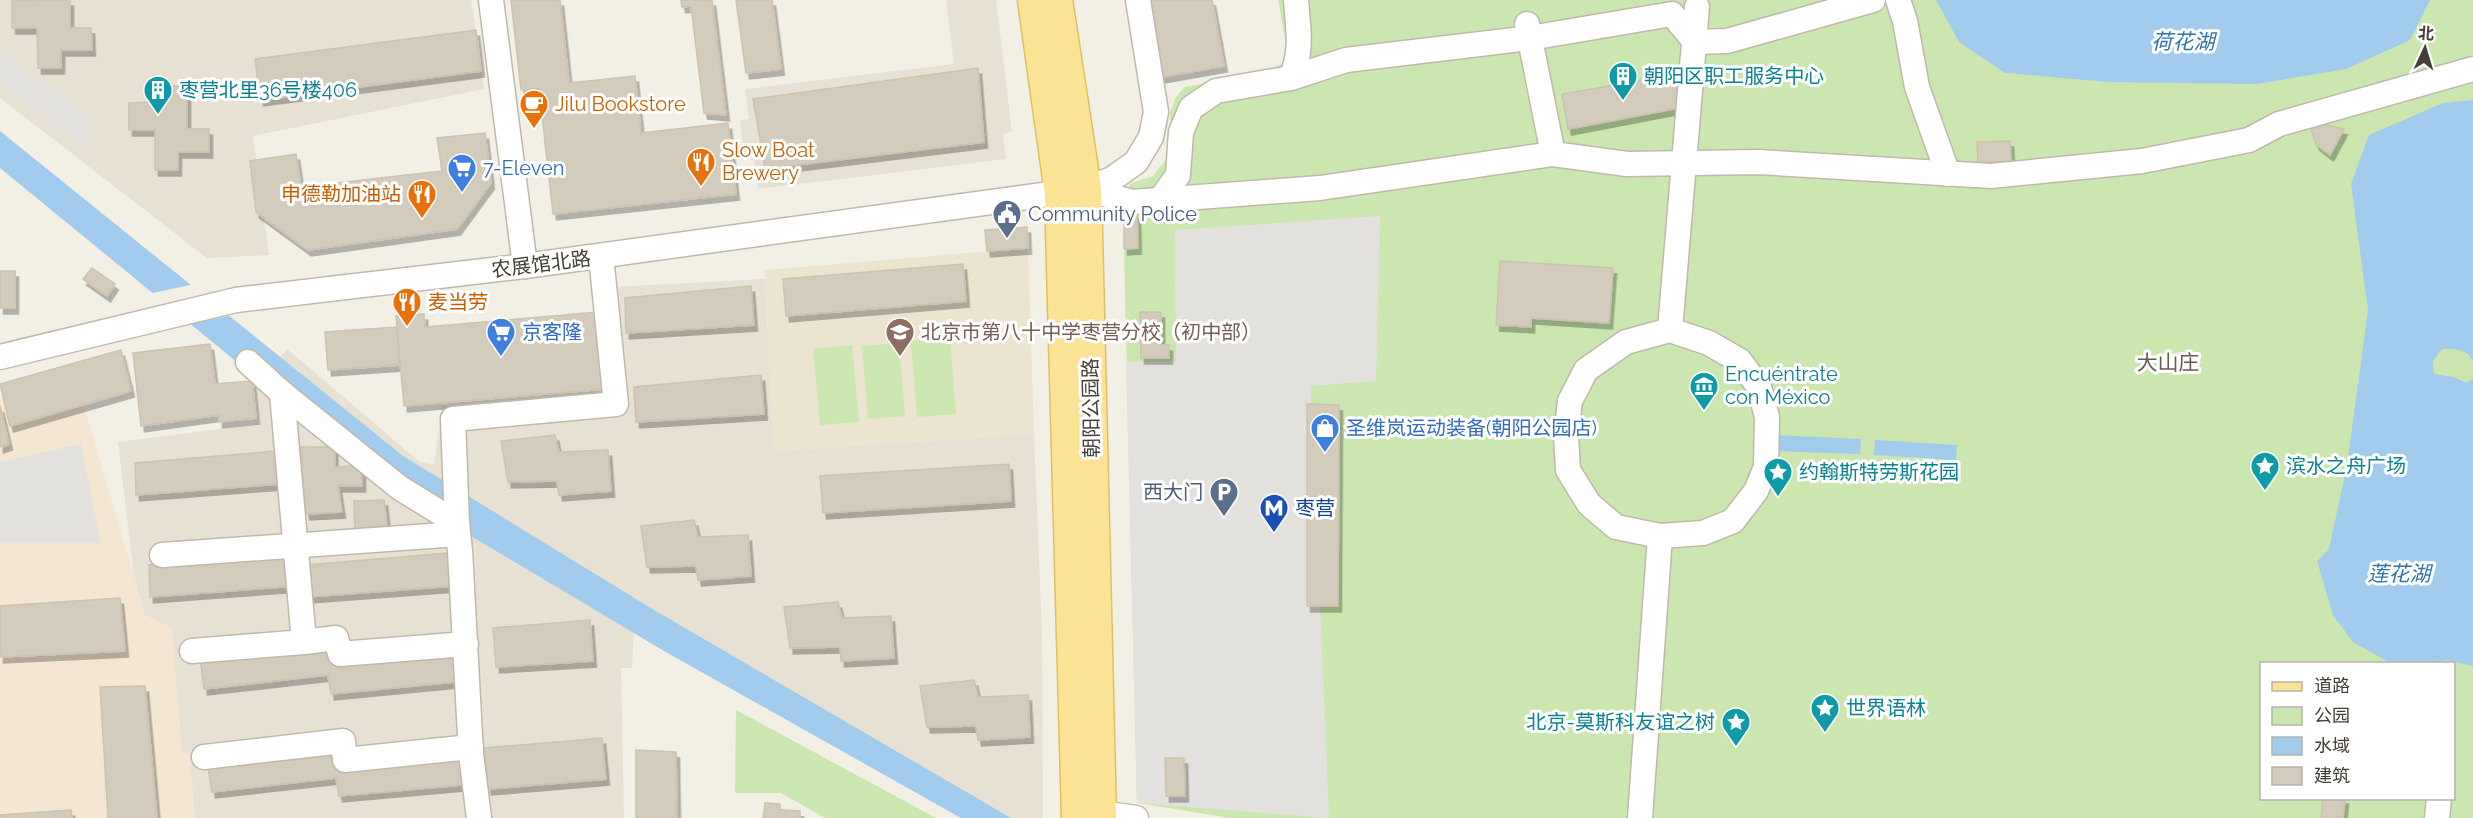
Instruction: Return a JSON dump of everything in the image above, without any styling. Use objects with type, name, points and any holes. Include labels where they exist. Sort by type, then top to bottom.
[{"type":"main road","name":"朝阳公园路","points":[[1033,0],[1073,191]]},
{"type":"main road","name":"朝阳公园路","points":[[1057,0],[1073,191],[1089,816]]},
{"type":"street","points":[[491,0],[525,266]]},
{"type":"street","points":[[1073,191],[1112,179],[1136,162],[1151,137],[1156,112],[1138,0]]},
{"type":"street","points":[[1291,78],[1298,61],[1300,45],[1296,0]]},
{"type":"street","points":[[1695,42],[1727,41],[1873,0]]},
{"type":"street","points":[[1898,0],[1905,21],[1917,87],[1948,174]]},
{"type":"street","points":[[1670,330],[1697,7]]},
{"type":"street","points":[[1161,199],[1178,175],[1181,132],[1191,108],[1216,91],[1291,78],[1346,60],[1528,31],[1672,14],[1695,42]]},
{"type":"street","points":[[1528,31],[1553,154]]},
{"type":"street","points":[[1073,191],[1132,202],[1320,188],[1553,154],[1627,164],[1758,162],[1991,176],[2142,161],[2249,140],[2279,124],[2473,69]]},
{"type":"street","name":"农展馆北路","points":[[0,357],[165,315],[224,303],[601,256],[1073,191]]},
{"type":"street","points":[[479,818],[471,747],[453,419],[616,404],[601,256]]},
{"type":"street","points":[[1670,330],[1708,343],[1740,361],[1759,387],[1767,417],[1767,467],[1756,491],[1733,521],[1703,533],[1660,536],[1616,527],[1589,504],[1568,470],[1566,436],[1570,401],[1586,370],[1626,342],[1670,330]]},
{"type":"street","points":[[248,362],[282,393],[400,488],[458,529]]},
{"type":"street","points":[[282,393],[304,642]]},
{"type":"street","points":[[162,555],[296,546],[458,529]]},
{"type":"street","points":[[1640,818],[1660,536]]},
{"type":"street","points":[[192,651],[336,638],[340,654],[466,644]]},
{"type":"street","points":[[204,757],[343,741],[345,760],[471,747]]},
{"type":"street","points":[[2437,818],[2439,800]]},
{"type":"street","points":[[1089,816],[1136,818]]},
{"type":"shaded area","points":[[0,0],[471,0],[484,89],[253,136],[269,255],[207,258],[0,98]]},
{"type":"shaded area","points":[[946,0],[996,0],[1012,132],[1003,134],[1006,159],[758,189],[754,158],[745,159],[740,120],[749,119],[745,89],[954,64]]},
{"type":"shaded area","points":[[0,52],[93,120],[83,149],[0,82]]},
{"type":"shaded area","name":"西大门","points":[[1380,216],[1376,381],[1311,386],[1329,818],[1137,803],[1126,362],[1176,361],[1175,230]]},
{"type":"shaded area","name":"北京市第八十中学枣营分校（初中部）","points":[[1028,248],[1034,434],[773,451],[765,270]]},
{"type":"shaded area","points":[[765,279],[774,451],[1034,434],[1042,634],[1043,818],[989,818],[634,626],[632,668],[621,668],[624,818],[195,818],[189,754],[182,755],[134,576],[118,442],[260,424],[255,387],[287,349],[420,462],[434,465],[442,406],[606,396],[595,288]]},
{"type":"shaded area","points":[[75,377],[134,576],[143,614],[172,628],[182,754],[189,753],[195,818],[0,818],[0,399]]},
{"type":"shaded area","points":[[81,444],[101,543],[0,543],[0,462]]},
{"type":"green space","points":[[1278,0],[2473,0],[2473,818],[1231,818],[1137,803],[1124,249],[1138,247],[1137,214],[1129,184],[1153,176],[1172,152],[1170,112],[1176,97],[1185,87],[1267,72],[1289,60]]},
{"type":"green space","points":[[950,338],[956,414],[917,417],[911,341]]},
{"type":"green space","points":[[899,343],[905,416],[868,419],[862,346]]},
{"type":"green space","points":[[852,345],[859,422],[820,425],[813,349]]},
{"type":"green space","points":[[736,710],[936,818],[825,818],[781,793],[735,793]]},
{"type":"water","name":"荷花湖","points":[[1936,0],[2430,0],[2410,40],[2346,69],[2257,84],[2108,82],[2005,73],[1959,42]]},
{"type":"water","name":"莲花湖","points":[[2473,100],[2473,362],[2468,354],[2451,349],[2442,349],[2433,361],[2434,374],[2454,377],[2466,383],[2473,379],[2473,666],[2446,660],[2388,662],[2353,642],[2333,615],[2317,561],[2329,549],[2347,465],[2368,310],[2351,184],[2369,135],[2443,103]]},
{"type":"water","points":[[0,131],[403,456],[654,610],[1011,818],[961,818],[664,651],[392,489],[0,168]]},
{"type":"water","points":[[1775,435],[1861,439],[1860,454],[1774,451]]},
{"type":"water","points":[[1875,440],[1957,445],[1956,460],[1874,455]]},
{"type":"pier","points":[[195,284],[233,315],[186,325],[148,294]]},
{"type":"building","points":[[70,0],[70,28],[91,28],[92,50],[61,50],[61,68],[38,68],[37,28],[12,28],[12,1]]},
{"type":"building","points":[[511,0],[560,0],[569,83],[635,76],[641,133],[728,123],[736,194],[553,214],[539,88],[521,90]]},
{"type":"building","points":[[681,0],[712,0],[726,115],[704,113],[691,6],[682,7]]},
{"type":"building","points":[[736,0],[772,0],[781,69],[746,73]]},
{"type":"building","points":[[1131,0],[1212,0],[1224,66],[1145,80]]},
{"type":"building","points":[[476,30],[481,71],[260,100],[255,59]]},
{"type":"building","points":[[978,68],[984,142],[765,169],[753,99]]},
{"type":"building","name":"朝阳区职工服务中心","points":[[1676,74],[1684,107],[1568,129],[1562,94]]},
{"type":"building","name":"枣营北里36号楼406","points":[[157,86],[187,86],[187,129],[209,129],[209,152],[178,152],[178,170],[155,170],[155,130],[129,130],[129,103],[157,102]]},
{"type":"building","points":[[2326,125],[2344,129],[2330,155],[2316,144],[2311,129]]},
{"type":"building","points":[[485,133],[491,183],[457,229],[308,250],[256,212],[250,161],[296,154],[301,187],[442,171],[437,138]]},
{"type":"building","points":[[2010,141],[2011,161],[1978,163],[1977,142]]},
{"type":"building","points":[[1137,213],[1138,248],[1124,249],[1124,214]]},
{"type":"building","name":"Community Police","points":[[1027,227],[1028,248],[987,251],[985,230]]},
{"type":"building","points":[[1500,261],[1613,268],[1609,323],[1531,318],[1531,327],[1496,325]]},
{"type":"building","points":[[963,264],[966,301],[786,316],[783,279]]},
{"type":"building","points":[[92,268],[115,284],[107,296],[83,279]]},
{"type":"building","points":[[0,271],[15,271],[15,308],[0,308]]},
{"type":"building","points":[[751,286],[754,325],[626,333],[625,298]]},
{"type":"building","name":"京客隆","points":[[598,312],[604,389],[404,406],[396,316],[424,314],[425,327]]},
{"type":"building","points":[[1140,312],[1161,312],[1161,345],[1169,345],[1169,358],[1141,358]]},
{"type":"building","points":[[397,327],[399,365],[328,370],[325,332]]},
{"type":"building","points":[[210,344],[215,384],[252,381],[256,418],[219,422],[219,415],[141,426],[133,353]]},
{"type":"building","points":[[121,350],[131,391],[10,426],[0,384]]},
{"type":"building","points":[[761,375],[764,414],[636,422],[634,387]]},
{"type":"building","points":[[1307,404],[1339,405],[1338,606],[1307,606]]},
{"type":"building","points":[[0,406],[9,444],[0,447]]},
{"type":"building","points":[[555,435],[559,452],[608,450],[611,491],[559,495],[557,481],[508,482],[501,441]]},
{"type":"building","points":[[300,447],[334,447],[335,468],[362,464],[362,486],[338,486],[342,512],[306,514]]},
{"type":"building","points":[[275,451],[280,484],[136,495],[135,463]]},
{"type":"building","points":[[1009,464],[1011,501],[823,513],[820,476]]},
{"type":"building","points":[[384,500],[387,525],[355,529],[354,501]]},
{"type":"building","points":[[694,520],[698,537],[748,535],[751,576],[698,580],[696,566],[647,567],[641,526]]},
{"type":"building","points":[[289,553],[294,586],[150,597],[149,565]]},
{"type":"building","points":[[447,553],[452,586],[308,597],[307,565]]},
{"type":"building","points":[[120,598],[125,651],[0,657],[0,606]]},
{"type":"building","points":[[838,602],[842,618],[891,616],[894,658],[841,661],[840,647],[790,648],[784,607]]},
{"type":"building","points":[[590,620],[593,661],[496,667],[493,628]]},
{"type":"building","points":[[331,643],[462,650],[465,681],[331,694],[328,675],[204,689],[200,657]]},
{"type":"building","points":[[974,680],[978,697],[1028,695],[1030,737],[978,740],[976,726],[927,727],[920,686]]},
{"type":"building","points":[[145,686],[157,818],[108,818],[100,687]]},
{"type":"building","points":[[602,738],[606,779],[488,789],[484,748]]},
{"type":"building","points":[[338,745],[341,764],[470,752],[472,784],[339,796],[336,778],[212,792],[207,760]]},
{"type":"building","points":[[636,750],[676,752],[677,818],[636,818]]},
{"type":"building","points":[[1165,758],[1184,758],[1185,796],[1166,796]]},
{"type":"building","points":[[2323,800],[2345,800],[2343,818],[2321,818]]},
{"type":"building","points":[[765,803],[780,804],[780,810],[800,811],[800,818],[763,818]]},
{"type":"building","points":[[71,810],[72,818],[0,818],[0,815]]},
{"type":"place","name":"朝阳区职工服务中心","points":[[1623,102]]},
{"type":"place","name":"枣营北里36号楼406","points":[[158,116]]},
{"type":"place","name":"Jilu Bookstore","points":[[534,130]]},
{"type":"place","name":"Slow Boat Brewery","points":[[701,188]]},
{"type":"place","name":"7-Eleven","points":[[462,194]]},
{"type":"place","name":"申德勒加油站","points":[[422,220]]},
{"type":"place","name":"Community Police","points":[[1007,240]]},
{"type":"place","name":"麦当劳","points":[[407,328]]},
{"type":"place","name":"京客隆","points":[[501,358]]},
{"type":"place","name":"北京市第八十中学枣营分校（初中部）","points":[[900,358]]},
{"type":"place","name":"Encuéntrate con México","points":[[1704,412]]},
{"type":"place","name":"圣维岚运动装备(朝阳公园店)","points":[[1325,454]]},
{"type":"place","name":"滨水之舟广场","points":[[2265,492]]},
{"type":"place","name":"约翰斯特劳斯花园","points":[[1778,498]]},
{"type":"place","name":"西大门","points":[[1224,518]]},
{"type":"place","name":"枣营","points":[[1274,534]]},
{"type":"place","name":"世界语林","points":[[1825,734]]},
{"type":"place","name":"北京-莫斯科友谊之树","points":[[1736,748]]},
{"type":"district","name":"大山庄","points":[[2168,362]]}]
